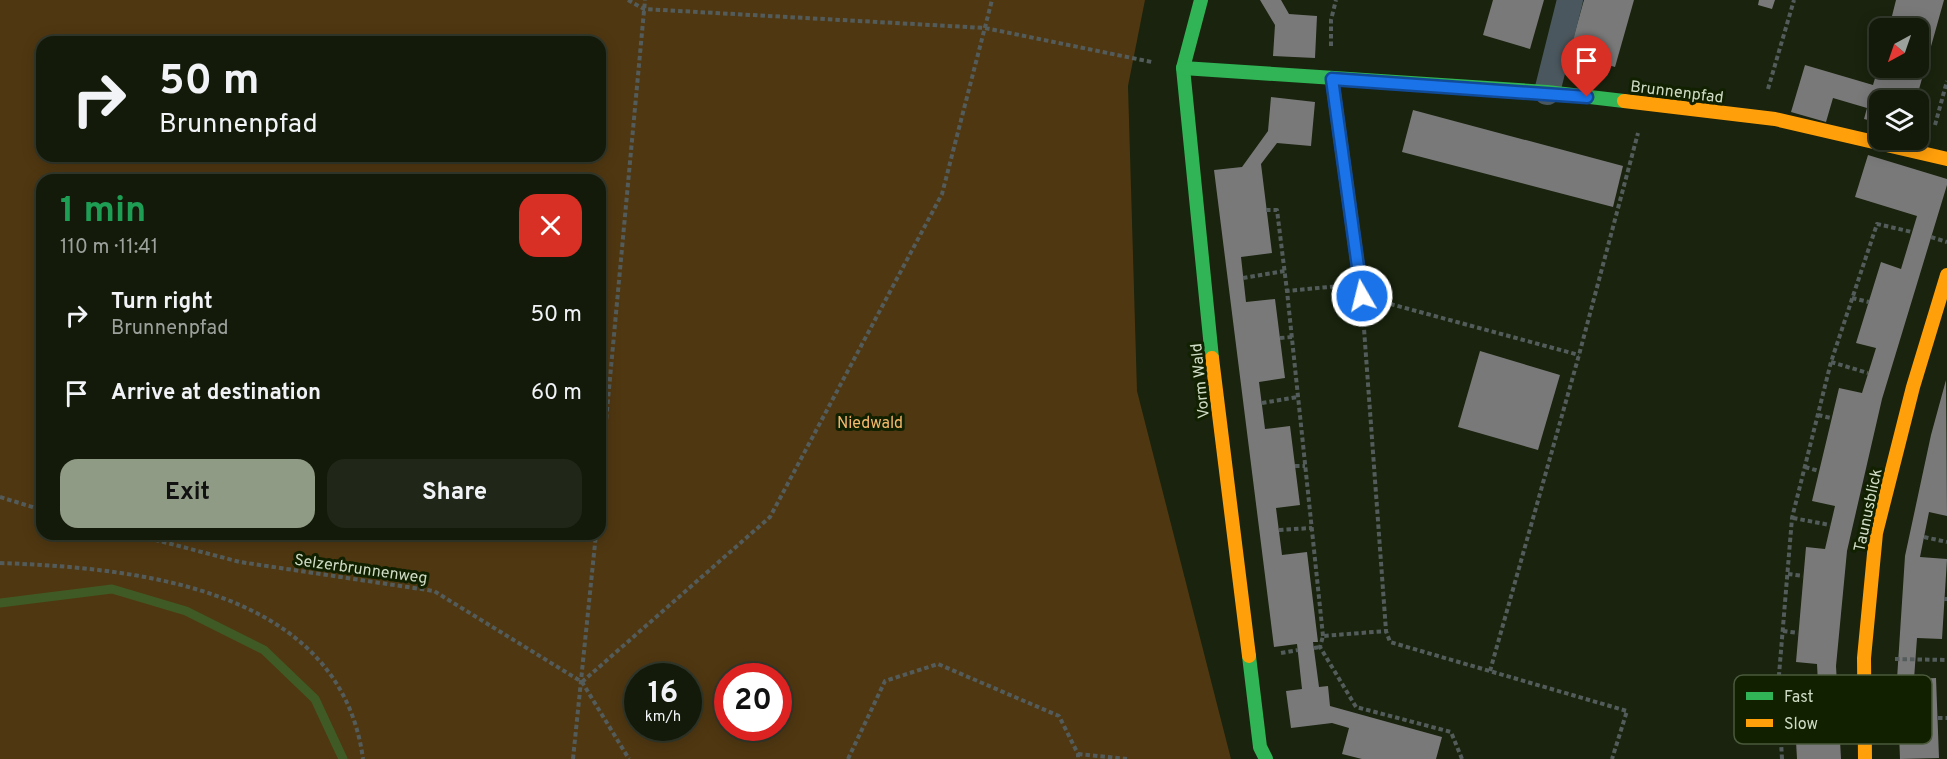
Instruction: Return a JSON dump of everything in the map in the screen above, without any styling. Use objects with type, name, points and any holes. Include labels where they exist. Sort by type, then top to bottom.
[{"type":"street","name":"Vorm Wald","points":[[1201,0],[1183,68],[1216,393],[1260,747],[1266,759]]},
{"type":"street","points":[[1547,92],[1570,0]]},
{"type":"street","name":"Brunnenpfad","points":[[1183,68],[1547,92],[1646,103],[1760,117],[1947,159]]},
{"type":"street","name":"Taunusblick","points":[[1864,675],[1876,533],[1914,387],[1947,275]]},
{"type":"street","name":"Taunusblick","points":[[1865,744],[1865,759]]},
{"type":"lane","points":[[1332,79],[1361,290]]},
{"type":"path","points":[[628,0],[644,9],[985,28],[1183,68]]},
{"type":"path","points":[[606,421],[645,0]]},
{"type":"path","points":[[582,682],[770,517],[942,195],[992,0]]},
{"type":"path","points":[[1332,79],[1331,20],[1336,0]]},
{"type":"path","points":[[1760,117],[1794,0]]},
{"type":"path","points":[[1926,154],[1947,81]]},
{"type":"path","points":[[1490,670],[1579,355],[1646,103]]},
{"type":"path","points":[[1266,210],[1277,210],[1285,271],[1323,636],[1320,647],[1356,707],[1451,732],[1462,759]]},
{"type":"path","points":[[1779,675],[1792,518],[1831,362],[1877,224],[1912,232]]},
{"type":"path","points":[[1931,237],[1947,242]]},
{"type":"path","points":[[1243,278],[1285,271]]},
{"type":"path","points":[[1361,290],[1386,631],[1390,642],[1627,711],[1612,759]]},
{"type":"path","points":[[1287,291],[1361,290],[1579,355]]},
{"type":"path","points":[[1852,298],[1869,302]]},
{"type":"path","points":[[1280,338],[1292,337]]},
{"type":"path","points":[[1831,362],[1868,373]]},
{"type":"path","points":[[1262,403],[1298,397]]},
{"type":"path","points":[[1818,415],[1831,418]]},
{"type":"path","points":[[1295,466],[1305,466]]},
{"type":"path","points":[[1805,467],[1819,471]]},
{"type":"path","points":[[0,497],[36,508]]},
{"type":"path","points":[[1792,518],[1830,525]]},
{"type":"path","points":[[1279,530],[1312,528]]},
{"type":"path","points":[[1924,537],[1947,542]]},
{"type":"path","name":"Selzerbrunnenweg","points":[[156,540],[240,562],[434,591],[582,682],[629,759]]},
{"type":"path","points":[[573,759],[595,540]]},
{"type":"path","points":[[0,563],[66,566],[168,582],[243,604],[300,639],[338,682],[359,731],[363,759]]},
{"type":"path","points":[[1788,573],[1803,576]]},
{"type":"path","points":[[1312,594],[1318,593]]},
{"type":"path","points":[[1323,636],[1386,631]]},
{"type":"path","points":[[1783,631],[1798,633]]},
{"type":"path","points":[[1314,648],[1320,647]]},
{"type":"path","points":[[1899,659],[1947,660]]},
{"type":"path","points":[[848,759],[885,681],[938,664],[1059,716],[1078,756],[1126,759]]},
{"type":"path","points":[[1938,718],[1947,718]]},
{"type":"path","points":[[1781,744],[1782,759]]},
{"type":"green space","name":"Niedwald","points":[[0,0],[1145,0],[1128,86],[1137,391],[1231,759],[0,759]]},
{"type":"building","points":[[1260,0],[1281,0],[1289,14],[1317,16],[1315,58],[1273,56],[1275,25]]},
{"type":"building","points":[[1493,0],[1544,0],[1530,49],[1483,35]]},
{"type":"building","points":[[1584,0],[1634,0],[1615,67],[1569,53]]},
{"type":"building","points":[[1759,0],[1775,0],[1772,9],[1758,5]]},
{"type":"building","points":[[1896,0],[1944,0],[1929,54],[1929,18],[1892,18]]},
{"type":"building","points":[[1805,65],[1873,85],[1875,78],[1922,78],[1919,90],[1869,90],[1869,120],[1864,119],[1867,108],[1833,98],[1826,122],[1791,112]]},
{"type":"building","points":[[1271,97],[1315,102],[1311,146],[1277,143],[1261,164],[1272,253],[1241,257],[1246,302],[1275,299],[1285,378],[1259,382],[1265,429],[1290,426],[1300,505],[1276,508],[1282,555],[1307,552],[1318,642],[1313,642],[1319,687],[1328,686],[1330,706],[1442,737],[1436,759],[1362,759],[1342,754],[1349,728],[1332,723],[1291,728],[1286,691],[1302,689],[1297,644],[1274,647],[1214,170],[1242,167],[1268,131]]},
{"type":"building","points":[[1413,110],[1623,166],[1613,207],[1402,152]]},
{"type":"building","points":[[1868,155],[1947,179],[1882,399],[1847,551],[1836,675],[1818,675],[1817,664],[1796,662],[1806,547],[1825,549],[1835,506],[1812,501],[1839,388],[1862,393],[1876,348],[1856,343],[1881,262],[1901,269],[1917,216],[1855,197]]},
{"type":"building","points":[[1480,351],[1560,375],[1538,450],[1458,427]]},
{"type":"building","points":[[1946,380],[1947,516],[1929,512],[1920,557],[1947,559],[1942,639],[1917,638],[1914,675],[1897,675],[1905,556],[1931,435]]},
{"type":"building","points":[[1932,678],[1936,678],[1939,758],[1900,759],[1899,744],[1932,744]]},
{"type":"building","points":[[1796,744],[1840,744],[1841,759],[1797,759]]},
{"type":"waterway","points":[[0,603],[112,589],[186,611],[264,650],[315,699],[343,759]]},
{"type":"traffic: fast","points":[[1201,0],[1183,68],[1212,358]]},
{"type":"traffic: fast","points":[[1183,68],[1547,92],[1624,101]]},
{"type":"traffic: fast","points":[[1249,656],[1260,747],[1266,759]]},
{"type":"traffic: slow","points":[[1624,101],[1775,119],[1947,159]]},
{"type":"traffic: slow","points":[[1864,675],[1876,533],[1913,387],[1947,275]]},
{"type":"traffic: slow","points":[[1212,358],[1249,656]]},
{"type":"traffic: slow","points":[[1865,744],[1865,759]]},
{"type":"route","points":[[1362,296],[1332,79],[1547,92],[1587,97]]}]
